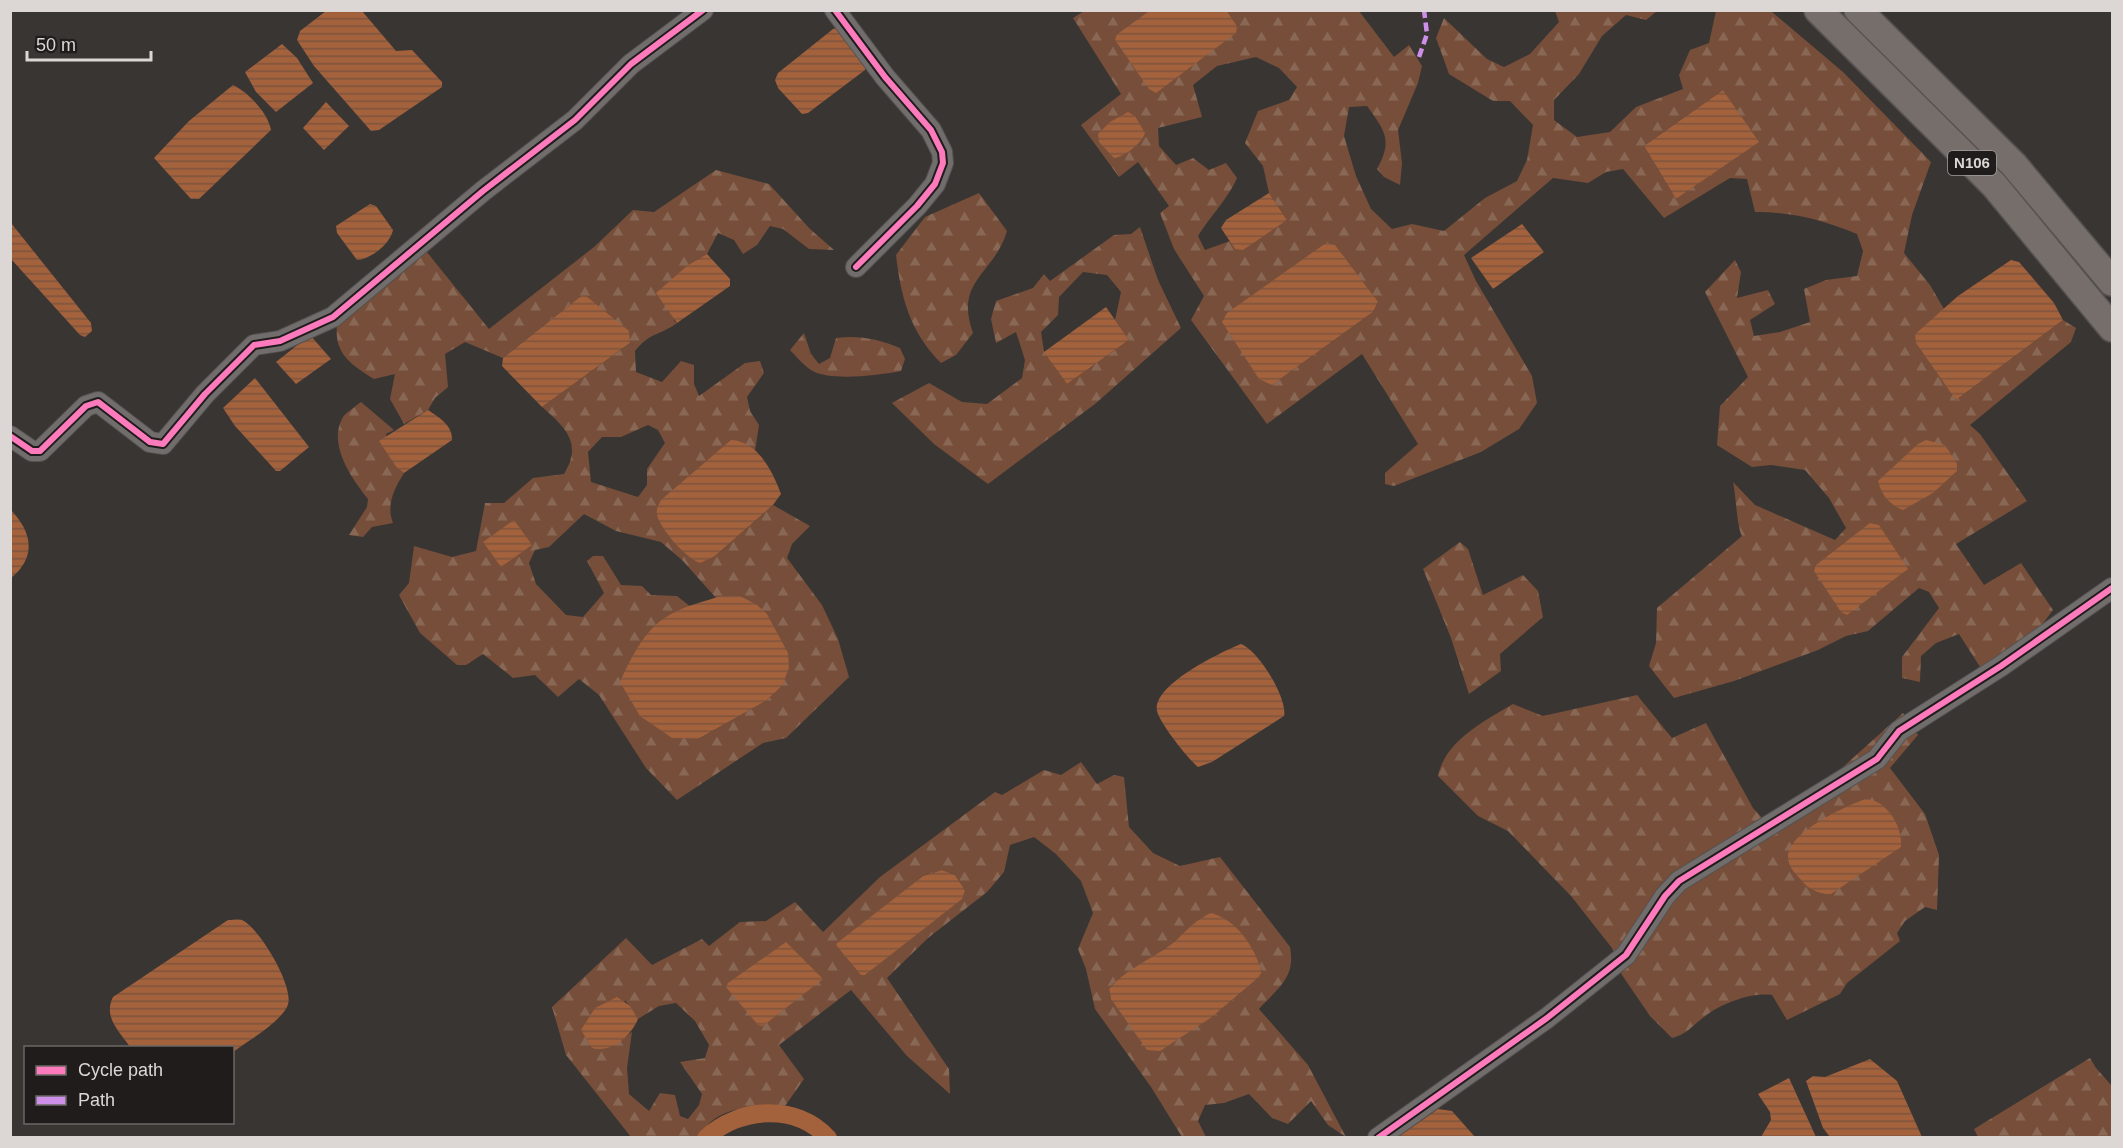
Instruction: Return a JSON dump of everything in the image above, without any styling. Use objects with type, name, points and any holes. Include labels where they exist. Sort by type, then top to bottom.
[{"type":"highway","name":"N106","points":[[1818,10],[1994,185],[2112,328]]},
{"type":"highway","name":"N106","points":[[1858,10],[2014,165],[2112,282]]},
{"type":"street","points":[[10,436],[32,451],[40,451],[86,406],[98,402],[150,442],[163,444],[205,394],[254,345],[280,341],[333,317],[483,191],[575,120],[631,64],[702,10]]},
{"type":"street","points":[[835,10],[885,77],[931,130],[942,152],[943,163],[935,184],[917,207],[856,267]]},
{"type":"street","points":[[1378,1137],[1547,1018],[1626,955],[1665,896],[1679,881],[1877,759],[1899,731],[2001,666],[2112,588]]},
{"type":"green space","points":[[1084,11],[1149,11],[1117,34],[1237,26],[1227,11],[1359,11],[1394,57],[1409,45],[1422,66],[1418,83],[1398,130],[1402,163],[1400,185],[1384,177],[1377,169],[1385,150],[1385,136],[1367,106],[1349,107],[1344,136],[1356,176],[1371,209],[1392,229],[1412,224],[1444,231],[1485,198],[1517,181],[1527,160],[1533,125],[1510,101],[1493,101],[1449,74],[1436,38],[1444,18],[1487,59],[1504,67],[1530,54],[1559,22],[1555,11],[1657,11],[1646,20],[1626,15],[1602,36],[1579,74],[1554,100],[1554,120],[1577,137],[1610,132],[1636,107],[1683,89],[1679,75],[1690,50],[1709,43],[1716,11],[1771,11],[1843,72],[1931,162],[1912,215],[1904,253],[1930,285],[1944,309],[1915,334],[1956,400],[2063,320],[2076,328],[2071,342],[1970,425],[1980,434],[2027,501],[1956,544],[1984,585],[2021,563],[2053,610],[2035,634],[1982,670],[1959,634],[1936,643],[1921,656],[1920,682],[1902,678],[1902,657],[1939,608],[1929,592],[1919,588],[1868,631],[1846,636],[1818,650],[1734,681],[1674,698],[1649,666],[1656,643],[1657,608],[1742,536],[1733,482],[1755,505],[1835,540],[1846,528],[1829,498],[1805,470],[1771,465],[1752,467],[1717,445],[1720,406],[1748,377],[1705,292],[1735,260],[1741,272],[1737,298],[1768,290],[1775,304],[1750,320],[1754,336],[1780,332],[1810,322],[1804,289],[1826,280],[1857,276],[1863,251],[1857,234],[1807,218],[1782,213],[1755,212],[1747,179],[1730,178],[1664,218],[1623,169],[1606,172],[1588,183],[1553,178],[1464,255],[1476,281],[1532,376],[1537,403],[1519,429],[1481,452],[1394,486],[1385,484],[1385,473],[1418,444],[1362,354],[1267,424],[1191,320],[1204,296],[1174,249],[1160,213],[1169,206],[1138,162],[1119,177],[1081,125],[1121,94],[1073,18]],"holes":[[[1256,57],[1279,68],[1297,87],[1289,100],[1258,111],[1245,143],[1263,166],[1269,193],[1287,220],[1235,249],[1230,241],[1205,250],[1198,236],[1237,178],[1226,163],[1209,170],[1193,158],[1176,165],[1159,146],[1158,128],[1202,117],[1193,85],[1217,66]],[[1723,90],[1758,142],[1676,199],[1644,146]],[[1378,302],[1373,312],[1272,385]]]},
{"type":"green space","points":[[716,170],[769,184],[810,229],[834,250],[809,249],[783,229],[770,226],[757,245],[743,254],[734,240],[718,233],[707,254],[688,265],[674,321],[677,323],[650,337],[635,351],[636,372],[662,382],[681,361],[694,365],[694,384],[699,396],[745,363],[760,361],[764,373],[747,397],[750,411],[759,425],[755,451],[740,441],[715,556],[773,505],[810,526],[792,544],[787,558],[822,605],[838,639],[849,677],[786,738],[763,743],[677,800],[646,768],[599,695],[579,679],[558,697],[535,675],[513,678],[483,654],[466,665],[457,665],[420,633],[399,595],[409,583],[414,546],[452,557],[476,551],[485,503],[504,503],[533,478],[564,474],[572,453],[569,436],[542,407],[630,343],[581,296],[503,358],[465,342],[445,354],[448,387],[435,398],[428,410],[404,424],[390,399],[395,374],[374,379],[366,374],[346,358],[338,344],[337,336],[337,326],[422,246],[489,329],[594,247],[633,210],[654,212]],"holes":[[[648,425],[658,430],[665,443],[647,469],[647,485],[638,497],[591,482],[588,452],[602,437],[621,437]],[[584,514],[616,531],[661,542],[683,561],[716,598],[722,596],[782,686],[766,701],[698,739],[673,613],[691,607],[677,596],[651,595],[642,586],[621,585],[603,556],[593,556],[587,561],[604,593],[583,617],[566,615],[536,584],[529,563],[535,550],[549,547]]]},
{"type":"green space","points":[[979,193],[1007,231],[994,258],[972,289],[968,301],[968,315],[973,333],[956,355],[941,363],[914,327],[904,300],[896,255],[925,217]]},
{"type":"green space","points":[[1140,227],[1158,280],[1181,328],[1095,404],[988,484],[934,444],[892,403],[929,383],[962,402],[987,404],[1022,378],[1025,360],[1016,332],[996,343],[991,319],[996,301],[1033,288],[1044,274],[1050,281],[1114,235],[1131,234]],"holes":[[[1083,272],[1107,275],[1121,292],[1115,320],[1129,340],[1067,384],[1044,351],[1041,332],[1058,315],[1059,297]]]},
{"type":"green space","points":[[804,333],[811,354],[819,364],[830,358],[836,338],[844,337],[868,338],[892,345],[900,348],[905,359],[901,371],[855,377],[819,374],[808,368],[790,350]]},
{"type":"green space","points":[[361,402],[394,430],[386,434],[397,468],[404,473],[392,497],[390,510],[393,523],[372,527],[363,537],[349,535],[367,507],[368,499],[355,482],[344,461],[338,438],[343,417]]},
{"type":"green space","points":[[1460,542],[1468,549],[1483,595],[1523,575],[1538,591],[1543,617],[1500,654],[1501,671],[1469,694],[1451,638],[1423,569]]},
{"type":"green space","points":[[1637,695],[1672,738],[1706,723],[1753,808],[1763,819],[1824,784],[1903,713],[1918,735],[1890,768],[1925,814],[1939,855],[1937,910],[1925,907],[1905,921],[1897,933],[1900,941],[1847,983],[1840,994],[1787,1020],[1772,995],[1755,995],[1718,1008],[1685,1032],[1672,1038],[1650,1016],[1622,975],[1612,948],[1571,896],[1508,831],[1478,816],[1438,776],[1442,764],[1457,742],[1478,725],[1513,704],[1543,716]]},
{"type":"green space","points":[[1081,762],[1097,784],[1114,775],[1124,777],[1129,827],[1153,853],[1180,866],[1220,857],[1290,947],[1288,975],[1259,1009],[1308,1065],[1346,1137],[1328,1125],[1311,1101],[1288,1124],[1272,1118],[1249,1094],[1224,1103],[1205,1105],[1198,1121],[1206,1137],[1182,1137],[1151,1087],[1095,1009],[1086,969],[1078,949],[1093,913],[1081,881],[1056,854],[1034,837],[1010,845],[1004,872],[987,892],[928,938],[887,978],[949,1069],[950,1094],[907,1056],[851,990],[779,1045],[804,1079],[785,1106],[749,1107],[725,1113],[706,1126],[700,1137],[631,1137],[566,1055],[552,1007],[626,938],[652,965],[702,939],[709,946],[740,922],[766,921],[795,902],[823,932],[880,877],[995,792],[1002,795],[1044,770],[1061,775]],"holes":[[[942,870],[955,875],[965,890],[865,975],[836,945],[923,876]],[[1204,916],[1251,950],[1262,971],[1258,978],[1212,1017],[1111,999],[1109,989],[1114,983],[1169,946]],[[625,1000],[638,1019],[659,1006],[676,1003],[695,1021],[709,1045],[705,1058],[680,1062],[702,1094],[699,1105],[688,1119],[680,1116],[675,1095],[660,1093],[649,1111],[629,1094],[627,1068],[632,1032],[612,1046]]]},
{"type":"green space","points":[[2090,1058],[2112,1086],[2112,1137],[1978,1137],[1974,1129]]},
{"type":"shaded area","points":[[326,11],[362,11],[396,51],[412,50],[442,82],[442,87],[379,130],[371,131],[314,66],[297,40],[300,31]]},
{"type":"shaded area","points":[[1149,11],[1227,11],[1237,26],[1236,33],[1156,93],[1149,89],[1115,40],[1117,34]]},
{"type":"shaded area","points":[[837,28],[866,67],[865,70],[808,113],[802,114],[778,88],[775,80],[778,73]]},
{"type":"shaded area","points":[[282,44],[297,58],[313,83],[276,112],[256,92],[245,72]]},
{"type":"shaded area","points":[[233,85],[257,104],[271,130],[199,199],[191,199],[154,158],[189,121]]},
{"type":"shaded area","points":[[1723,90],[1759,142],[1676,199],[1644,146]]},
{"type":"shaded area","points":[[326,102],[349,126],[324,150],[303,128]]},
{"type":"shaded area","points":[[1128,112],[1135,116],[1145,133],[1132,149],[1114,158],[1099,142],[1098,134],[1110,122]]},
{"type":"shaded area","points":[[1269,193],[1287,220],[1243,250],[1235,249],[1221,228],[1226,220]]},
{"type":"shaded area","points":[[370,204],[376,206],[393,230],[379,250],[368,257],[357,260],[337,233],[336,226]]},
{"type":"shaded area","points":[[11,223],[91,323],[92,331],[85,337],[80,335],[11,259]]},
{"type":"shaded area","points":[[1522,224],[1544,252],[1493,289],[1471,258]]},
{"type":"shaded area","points":[[1326,243],[1335,245],[1378,302],[1373,312],[1272,385],[1259,379],[1222,322],[1227,313]]},
{"type":"shaded area","points":[[707,254],[730,279],[730,286],[677,323],[656,293],[688,265]]},
{"type":"shaded area","points":[[2011,260],[2019,262],[2054,303],[2063,320],[1956,400],[1916,343],[1915,334],[1958,296]]},
{"type":"shaded area","points":[[581,296],[586,296],[629,331],[630,343],[542,407],[502,366],[503,358]]},
{"type":"shaded area","points":[[1106,307],[1129,340],[1067,384],[1044,352]]},
{"type":"shaded area","points":[[310,335],[331,359],[296,384],[276,362]]},
{"type":"shaded area","points":[[255,378],[309,447],[280,471],[276,471],[235,426],[223,408]]},
{"type":"shaded area","points":[[428,410],[447,426],[452,440],[404,473],[397,468],[379,441]]},
{"type":"shaded area","points":[[731,440],[741,442],[757,452],[774,476],[781,494],[773,505],[715,556],[700,563],[682,551],[670,538],[658,518],[657,509],[661,500]]},
{"type":"shaded area","points":[[1926,440],[1945,445],[1957,464],[1957,471],[1933,493],[1903,510],[1887,499],[1878,481],[1918,444]]},
{"type":"shaded area","points":[[11,510],[24,527],[29,544],[25,562],[11,578]]},
{"type":"shaded area","points":[[514,520],[532,545],[501,567],[483,542]]},
{"type":"shaded area","points":[[1870,523],[1879,525],[1908,569],[1847,615],[1841,612],[1814,571],[1816,565]]},
{"type":"shaded area","points":[[721,596],[740,596],[757,605],[767,614],[788,653],[789,668],[782,686],[766,701],[698,739],[672,738],[640,716],[620,682],[641,643],[663,619],[690,605]]},
{"type":"shaded area","points":[[1241,644],[1255,655],[1277,687],[1284,708],[1284,716],[1212,762],[1198,767],[1181,749],[1163,723],[1157,711],[1158,701],[1176,680],[1204,662]]},
{"type":"shaded area","points":[[1865,799],[1880,804],[1892,815],[1899,831],[1901,847],[1831,894],[1823,894],[1811,889],[1795,873],[1788,861],[1791,847],[1798,838],[1819,821]]},
{"type":"shaded area","points":[[942,870],[955,875],[965,890],[962,899],[865,975],[861,975],[836,945],[837,943],[923,876]]},
{"type":"shaded area","points":[[1211,913],[1229,922],[1243,935],[1262,972],[1212,1017],[1160,1051],[1147,1050],[1111,999],[1109,989]]},
{"type":"shaded area","points":[[228,920],[242,920],[258,934],[275,960],[287,987],[289,999],[287,1007],[270,1026],[234,1051],[234,1046],[129,1046],[111,1017],[110,1004],[113,997]]},
{"type":"shaded area","points":[[786,942],[823,979],[763,1026],[758,1025],[726,987],[728,983]]},
{"type":"shaded area","points":[[617,997],[630,1006],[638,1019],[631,1031],[620,1042],[607,1048],[592,1048],[581,1030],[595,1008]]},
{"type":"shaded area","points":[[1870,1059],[1897,1081],[1922,1137],[1830,1137],[1823,1128],[1806,1081],[1813,1076],[1825,1077]]},
{"type":"shaded area","points":[[1789,1078],[1816,1137],[1761,1137],[1771,1120],[1770,1112],[1758,1094]]},
{"type":"shaded area","points":[[1438,1109],[1452,1111],[1475,1137],[1398,1137]]},
{"type":"waterway","points":[[706,1138],[734,1120],[767,1113],[784,1114],[800,1119],[815,1127],[828,1138]]},
{"type":"marked path","points":[[1419,57],[1427,34],[1424,10]]},
{"type":"cycle path","points":[[10,436],[32,451],[40,451],[86,406],[98,402],[150,442],[163,444],[205,394],[254,345],[280,341],[333,317],[483,191],[575,120],[631,64],[703,10]]},
{"type":"cycle path","points":[[835,10],[885,77],[931,130],[942,152],[943,163],[935,184],[917,206],[856,267]]},
{"type":"cycle path","points":[[1378,1138],[1547,1018],[1626,955],[1665,896],[1679,881],[1877,759],[1899,731],[2001,666],[2112,588]]}]
